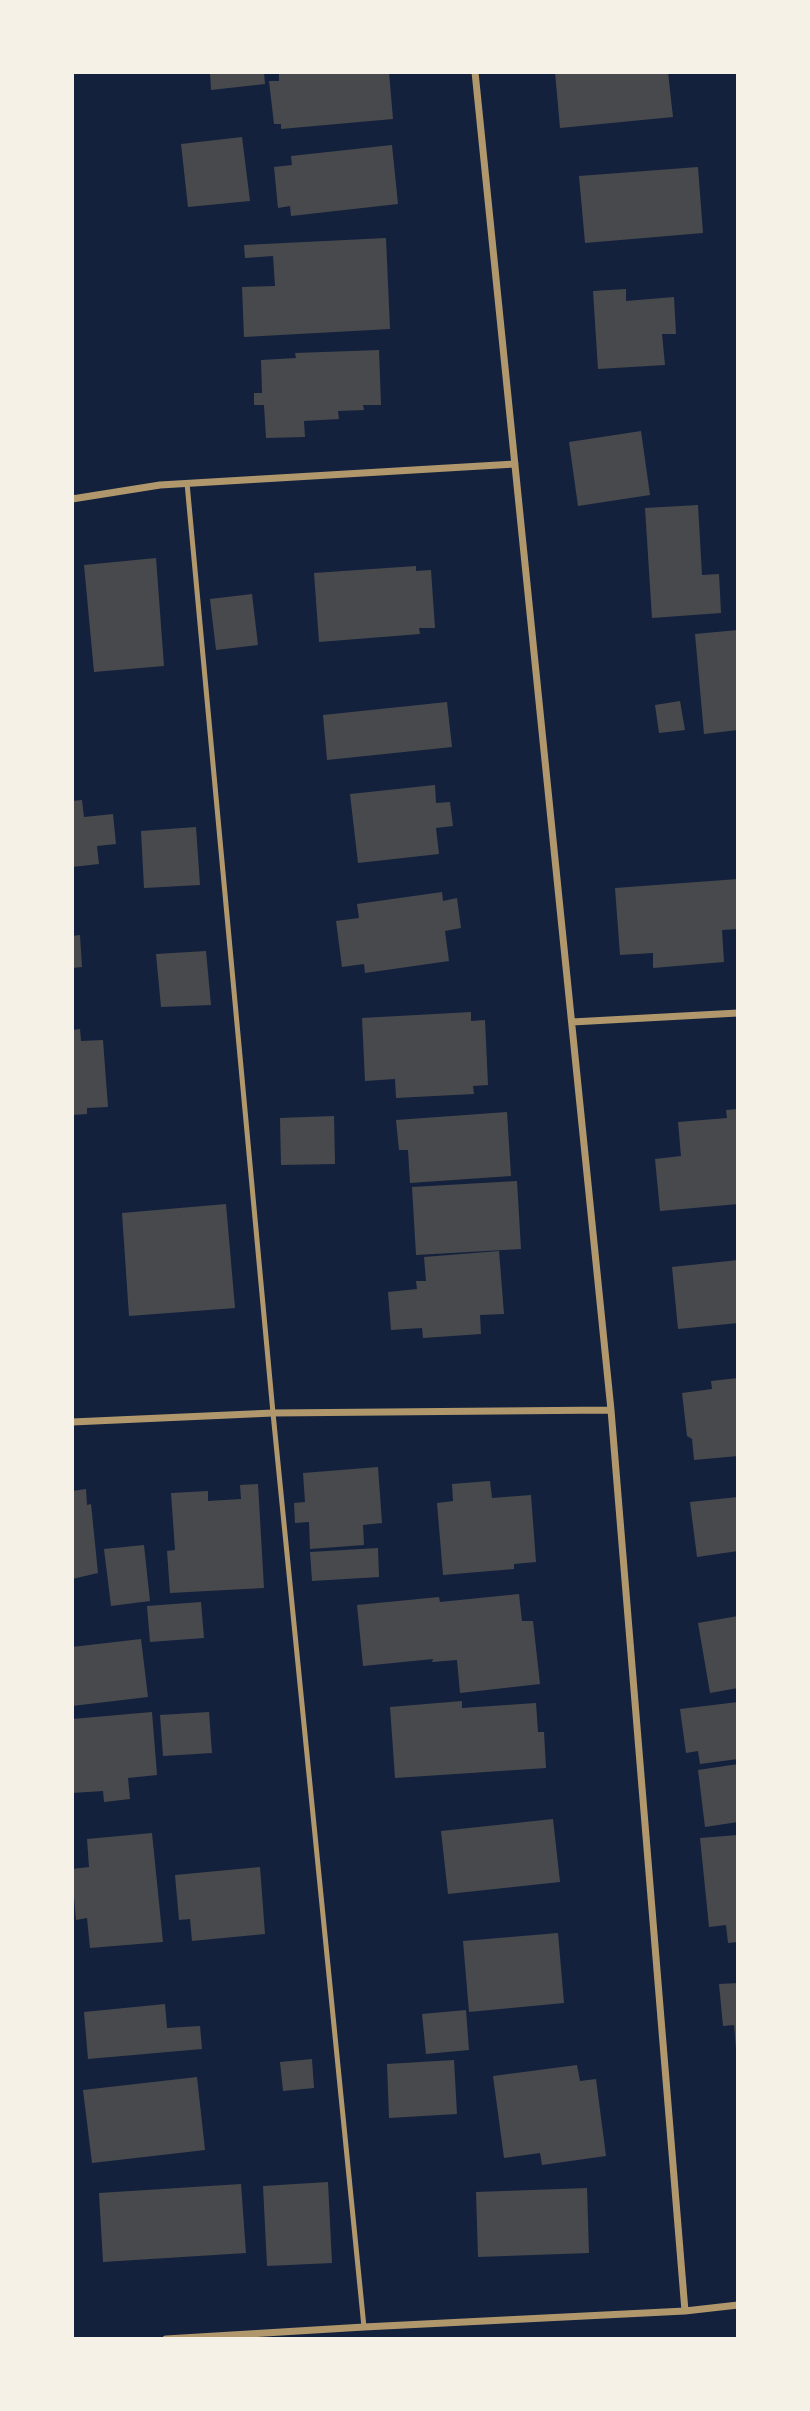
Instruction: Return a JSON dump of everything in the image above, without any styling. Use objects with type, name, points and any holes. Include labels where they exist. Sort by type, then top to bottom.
[{"type":"street","points":[[475,72],[611,1410],[685,2311]]},
{"type":"street","points":[[72,499],[187,483],[515,464]]},
{"type":"street","points":[[572,1022],[738,1013]]},
{"type":"street","points":[[72,1422],[273,1413],[611,1410]]},
{"type":"street","points":[[166,2339],[685,2311],[738,2305]]},
{"type":"lane","points":[[187,483],[273,1413],[364,2327]]},
{"type":"building","points":[[210,72],[264,72],[265,84],[211,90]]},
{"type":"building","points":[[279,72],[389,72],[393,119],[281,129],[281,124],[274,124],[269,81],[279,81]]},
{"type":"building","points":[[555,72],[668,72],[673,117],[560,128]]},
{"type":"building","points":[[242,137],[250,201],[188,207],[181,144]]},
{"type":"building","points":[[392,145],[398,204],[291,216],[290,206],[278,208],[274,167],[292,165],[291,156]]},
{"type":"building","points":[[698,167],[703,233],[585,243],[579,176]]},
{"type":"building","points":[[386,238],[390,329],[244,337],[242,287],[275,286],[273,256],[245,258],[244,245]]},
{"type":"building","points":[[626,289],[626,301],[674,297],[676,334],[662,334],[665,365],[598,369],[593,291]]},
{"type":"building","points":[[379,350],[381,405],[363,405],[364,410],[338,411],[339,419],[304,421],[305,437],[266,438],[264,405],[254,405],[254,393],[262,393],[261,360],[296,358],[295,353]]},
{"type":"building","points":[[641,431],[650,495],[578,506],[569,442]]},
{"type":"building","points":[[698,505],[702,575],[719,574],[721,613],[652,618],[645,508]]},
{"type":"building","points":[[156,558],[164,666],[94,672],[84,565]]},
{"type":"building","points":[[416,566],[416,571],[431,570],[435,628],[419,628],[420,634],[319,642],[314,573]]},
{"type":"building","points":[[252,594],[258,645],[216,650],[210,599]]},
{"type":"building","points":[[738,630],[738,730],[704,734],[695,634]]},
{"type":"building","points":[[680,701],[685,730],[659,733],[655,705]]},
{"type":"building","points":[[447,702],[452,747],[327,760],[323,715]]},
{"type":"building","points":[[435,785],[436,803],[450,802],[453,826],[436,828],[439,854],[358,863],[350,794]]},
{"type":"building","points":[[82,800],[84,817],[113,814],[116,844],[97,846],[99,864],[72,867],[72,801]]},
{"type":"building","points":[[196,827],[200,885],[144,888],[141,831]]},
{"type":"building","points":[[738,879],[738,929],[722,930],[724,962],[653,968],[653,953],[620,955],[615,888]]},
{"type":"building","points":[[442,892],[443,901],[457,898],[461,928],[445,931],[449,961],[365,973],[364,964],[342,967],[336,921],[359,918],[357,904]]},
{"type":"building","points":[[80,935],[82,967],[72,968],[72,936]]},
{"type":"building","points":[[206,951],[211,1005],[161,1007],[156,954]]},
{"type":"building","points":[[471,1012],[471,1021],[485,1020],[488,1085],[473,1086],[474,1094],[396,1098],[395,1079],[365,1081],[362,1018]]},
{"type":"building","points":[[80,1029],[81,1041],[103,1040],[108,1107],[87,1108],[87,1114],[72,1115],[72,1030]]},
{"type":"building","points":[[738,1109],[738,1204],[660,1211],[655,1159],[681,1156],[678,1122],[727,1118],[726,1110]]},
{"type":"building","points":[[507,1112],[511,1176],[410,1183],[408,1150],[399,1150],[396,1120]]},
{"type":"building","points":[[334,1116],[335,1164],[281,1165],[280,1118]]},
{"type":"building","points":[[517,1181],[521,1249],[416,1255],[412,1187]]},
{"type":"building","points":[[226,1204],[235,1308],[129,1316],[122,1213]]},
{"type":"building","points":[[499,1251],[504,1314],[480,1315],[481,1334],[423,1338],[422,1328],[391,1330],[388,1292],[417,1289],[416,1281],[426,1281],[424,1257]]},
{"type":"building","points":[[738,1260],[738,1323],[678,1329],[672,1267]]},
{"type":"building","points":[[738,1378],[738,1456],[694,1460],[692,1439],[687,1436],[682,1393],[712,1389],[711,1381]]},
{"type":"building","points":[[378,1467],[382,1523],[363,1525],[364,1545],[310,1549],[309,1522],[295,1523],[294,1503],[305,1502],[303,1473]]},
{"type":"building","points":[[490,1481],[492,1498],[531,1495],[536,1562],[514,1564],[514,1569],[443,1575],[437,1503],[453,1501],[452,1484]]},
{"type":"building","points":[[258,1484],[264,1588],[170,1593],[167,1551],[175,1550],[171,1493],[208,1491],[208,1501],[241,1499],[240,1485]]},
{"type":"building","points":[[86,1489],[87,1505],[91,1504],[98,1573],[72,1579],[72,1491]]},
{"type":"building","points":[[738,1497],[738,1551],[697,1557],[690,1502]]},
{"type":"building","points":[[144,1545],[150,1601],[111,1606],[104,1549]]},
{"type":"building","points":[[378,1548],[379,1577],[312,1581],[310,1552]]},
{"type":"building","points":[[519,1594],[522,1621],[533,1621],[540,1684],[460,1693],[457,1660],[432,1662],[433,1659],[363,1666],[357,1605],[439,1597],[440,1602]]},
{"type":"building","points":[[201,1602],[204,1638],[150,1642],[147,1606]]},
{"type":"building","points":[[738,1616],[738,1688],[710,1693],[698,1623]]},
{"type":"building","points":[[141,1639],[148,1697],[72,1706],[72,1647]]},
{"type":"building","points":[[462,1701],[462,1708],[536,1703],[538,1732],[544,1732],[546,1768],[395,1778],[390,1707]]},
{"type":"building","points":[[738,1702],[738,1759],[700,1764],[698,1751],[686,1753],[680,1709]]},
{"type":"building","points":[[152,1712],[157,1775],[128,1778],[130,1799],[104,1802],[103,1791],[72,1793],[72,1719]]},
{"type":"building","points":[[209,1712],[212,1753],[163,1756],[160,1715]]},
{"type":"building","points":[[738,1764],[738,1822],[705,1827],[698,1770]]},
{"type":"building","points":[[553,1819],[560,1882],[448,1894],[441,1831]]},
{"type":"building","points":[[152,1833],[163,1942],[90,1948],[87,1918],[76,1920],[72,1874],[72,1869],[89,1867],[87,1839]]},
{"type":"building","points":[[738,1835],[738,1942],[728,1943],[726,1925],[709,1927],[700,1838]]},
{"type":"building","points":[[260,1867],[265,1934],[192,1941],[190,1919],[179,1920],[175,1875]]},
{"type":"building","points":[[558,1933],[564,2003],[469,2012],[463,1941]]},
{"type":"building","points":[[738,1983],[736,2049],[734,2025],[723,2026],[719,1984]]},
{"type":"building","points":[[165,2004],[167,2028],[200,2026],[202,2049],[88,2059],[84,2012]]},
{"type":"building","points":[[466,2010],[469,2050],[426,2054],[422,2014]]},
{"type":"building","points":[[312,2059],[314,2088],[283,2091],[280,2062]]},
{"type":"building","points":[[454,2060],[457,2114],[389,2118],[387,2064]]},
{"type":"building","points":[[577,2065],[580,2081],[596,2079],[606,2156],[542,2165],[540,2153],[504,2158],[493,2076]]},
{"type":"building","points":[[197,2077],[205,2150],[92,2163],[83,2090]]},
{"type":"building","points":[[328,2182],[332,2263],[267,2266],[263,2186]]},
{"type":"building","points":[[241,2184],[246,2253],[103,2262],[99,2193]]},
{"type":"building","points":[[587,2188],[589,2253],[478,2257],[476,2192]]}]
